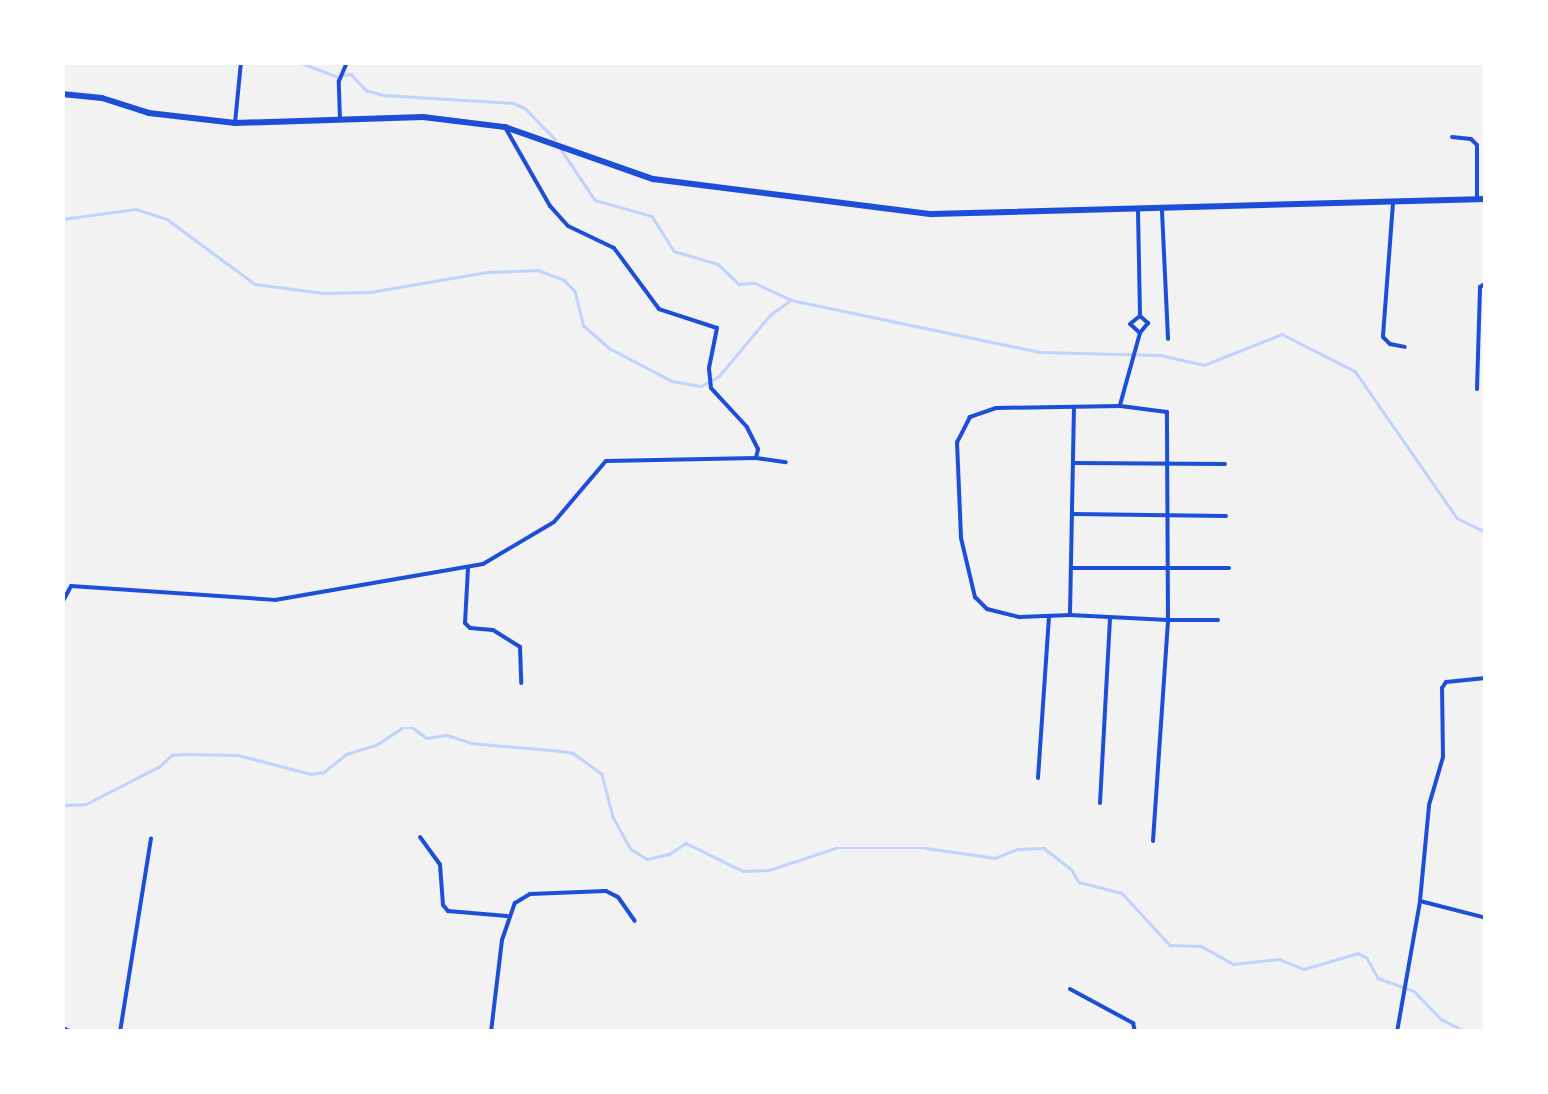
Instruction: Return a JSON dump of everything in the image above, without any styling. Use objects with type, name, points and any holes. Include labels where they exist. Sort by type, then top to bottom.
[{"type":"main road","points":[[62,94],[102,98],[149,113],[235,123],[423,117],[505,127],[653,179],[856,202],[894,211],[1138,211],[1482,199]]},
{"type":"street","points":[[235,123],[240,62]]},
{"type":"street","points":[[340,119],[339,81],[347,62]]},
{"type":"street","points":[[505,127],[550,206],[568,226],[614,248],[659,309],[717,328],[709,368],[711,388],[747,427],[758,449],[756,458]]},
{"type":"street","points":[[1452,136],[1471,139],[1477,145],[1482,199]]},
{"type":"street","points":[[1393,203],[1383,337],[1390,344],[1405,346]]},
{"type":"street","points":[[1162,210],[1168,339]]},
{"type":"street","points":[[1120,406],[1140,333],[1148,326],[1140,316],[1138,211]]},
{"type":"street","points":[[1477,390],[1480,288],[1486,282]]},
{"type":"street","points":[[1140,316],[1130,324],[1140,333]]},
{"type":"street","points":[[1153,840],[1168,620],[1166,410],[1120,406],[981,412],[970,418],[958,442],[961,538],[975,597],[987,609],[1007,616],[1070,615],[1168,620],[1218,620]]},
{"type":"street","points":[[1070,615],[1074,408]]},
{"type":"street","points":[[62,603],[71,586],[275,600],[483,564],[554,522],[606,461],[756,458],[786,462]]},
{"type":"street","points":[[1073,462],[1225,464]]},
{"type":"street","points":[[1072,514],[1226,516]]},
{"type":"street","points":[[468,566],[465,623],[470,628],[493,630],[520,647],[521,684]]},
{"type":"street","points":[[1071,568],[1229,568]]},
{"type":"street","points":[[1038,778],[1049,616]]},
{"type":"street","points":[[1100,803],[1110,617]]},
{"type":"street","points":[[1397,1032],[1420,901],[1429,805],[1444,756],[1442,688],[1446,682],[1486,678]]},
{"type":"street","points":[[420,836],[440,865],[443,905],[448,911],[506,916]]},
{"type":"street","points":[[120,1032],[151,838]]},
{"type":"street","points":[[491,1032],[506,916],[515,902],[530,894],[606,891],[618,897],[635,921]]},
{"type":"street","points":[[1420,901],[1486,918]]},
{"type":"street","points":[[1070,989],[1133,1023],[1135,1032]]},
{"type":"street","points":[[62,1028],[70,1032]]},
{"type":"waterway","points":[[299,62],[338,77]]},
{"type":"waterway","points":[[344,75],[351,74],[366,90],[384,95],[513,103],[525,108],[555,139]]},
{"type":"waterway","points":[[561,149],[595,200],[652,216],[674,251],[718,264],[739,284],[755,283],[791,300],[1039,352],[1160,355],[1204,365],[1282,334],[1355,371],[1457,518],[1486,532]]},
{"type":"waterway","points":[[62,219],[136,209],[167,219],[255,284],[323,293],[370,292],[487,272],[538,270],[564,280],[575,291],[584,326],[609,348],[672,381],[701,386],[719,376],[770,315],[791,300]]},
{"type":"waterway","points":[[62,805],[86,804],[160,766],[172,755],[238,755],[311,774],[324,772],[346,754],[376,745],[402,728],[413,728],[427,738],[447,735],[471,743],[561,751],[573,753],[602,774],[613,817],[631,849],[647,859],[669,854],[686,843],[743,871],[769,870],[836,848],[926,848],[995,858],[1017,849],[1044,848],[1072,870],[1079,882],[1122,893],[1170,945],[1201,946],[1233,964],[1279,959],[1304,969],[1358,953],[1367,958],[1378,978],[1414,991],[1441,1019],[1466,1032]]}]
